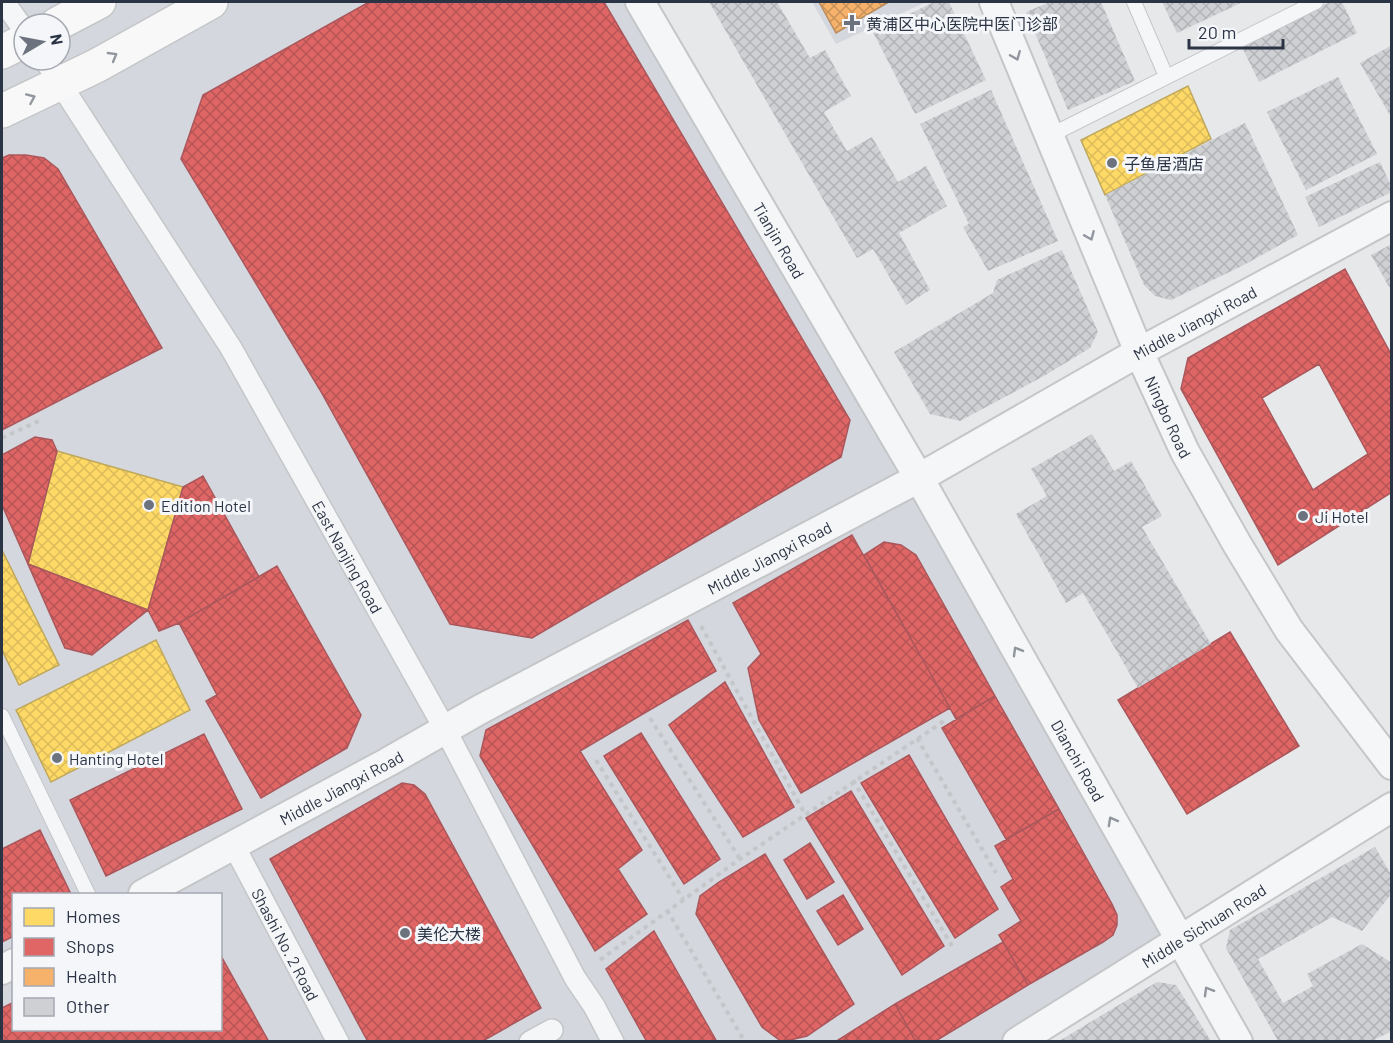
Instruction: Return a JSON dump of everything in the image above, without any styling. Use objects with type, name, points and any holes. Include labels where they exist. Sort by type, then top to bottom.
[{"type":"main road","points":[[72,16],[99,2]]},
{"type":"main road","points":[[72,64],[211,2]]},
{"type":"main road","points":[[2,111],[53,72]]},
{"type":"street","name":"Tianjin Road","points":[[640,2],[919,478]]},
{"type":"street","name":"Ningbo Road","points":[[994,2],[1138,352],[1185,452],[1289,630],[1392,765]]},
{"type":"street","name":"East Nanjing Road","points":[[53,72],[231,348],[445,729],[575,978],[594,1006],[613,1041]]},
{"type":"street","name":"Middle Jiangxi Road","points":[[145,893],[686,599],[919,478],[1138,352],[1392,216]]},
{"type":"street","name":"Dianchi Road","points":[[919,478],[1238,1041]]},
{"type":"street","name":"Middle Sichuan Road","points":[[1017,1041],[1392,807]]},
{"type":"street","name":"Shashi No. 2 Road","points":[[234,846],[338,1041]]},
{"type":"street","points":[[530,1041],[552,1030]]},
{"type":"lane","points":[[1134,2],[1166,75]]},
{"type":"lane","points":[[1048,136],[1316,2]]},
{"type":"lane","points":[[2,716],[88,893]]},
{"type":"path","points":[[2,438],[43,419]]},
{"type":"path","points":[[686,599],[805,814]]},
{"type":"path","points":[[650,718],[740,859]]},
{"type":"path","points":[[600,960],[667,910],[853,780],[944,721]]},
{"type":"path","points":[[917,738],[996,873]]},
{"type":"path","points":[[596,760],[683,899]]},
{"type":"path","points":[[853,780],[952,946]]},
{"type":"path","points":[[667,910],[745,1041]]},
{"type":"shaded area","points":[[2,2],[640,2],[1179,939],[1019,1041],[2,1042]]},
{"type":"shaded area","name":"黄浦区中心医院中医门诊部","points":[[812,2],[926,2],[836,44]]},
{"type":"building: Homes","points":[[1188,86],[1211,139],[1105,195],[1081,140]]},
{"type":"building: Homes","points":[[57,451],[183,487],[148,610],[28,564]]},
{"type":"building: Homes","points":[[2,550],[59,665],[19,685],[2,650]]},
{"type":"building: Homes","points":[[156,640],[190,710],[51,782],[16,710]]},
{"type":"building: Shops","points":[[369,2],[604,2],[850,420],[841,457],[532,638],[450,624],[320,390],[181,159],[203,95]]},
{"type":"building: Shops","points":[[9,155],[44,158],[58,169],[162,348],[2,430],[2,158]]},
{"type":"building: Shops","points":[[1345,269],[1392,356],[1392,492],[1278,565],[1181,389],[1188,358]],"holes":[[[1319,364],[1368,454],[1313,490],[1262,398]]]},
{"type":"building: Shops","points":[[35,437],[52,440],[57,451],[28,564],[2,505],[2,455]]},
{"type":"building: Shops","points":[[203,476],[259,577],[179,623],[159,631],[148,610],[183,487]]},
{"type":"building: Shops","points":[[852,535],[950,708],[801,793],[759,720],[748,668],[761,654],[733,603]]},
{"type":"building: Shops","points":[[884,542],[901,545],[916,555],[995,696],[956,719],[864,555]]},
{"type":"building: Shops","points":[[28,564],[148,610],[92,655],[65,648]]},
{"type":"building: Shops","points":[[277,566],[361,715],[347,748],[261,798],[206,701],[217,695],[179,623]]},
{"type":"building: Shops","points":[[688,620],[716,671],[580,751],[642,850],[618,869],[647,914],[595,951],[480,756],[486,730]]},
{"type":"building: Shops","points":[[1230,632],[1299,746],[1187,814],[1118,700]]},
{"type":"building: Shops","points":[[725,682],[794,807],[743,837],[669,725]]},
{"type":"building: Shops","points":[[995,696],[1059,809],[1006,839],[942,728]]},
{"type":"building: Shops","points":[[641,733],[720,859],[684,884],[604,756]]},
{"type":"building: Shops","points":[[204,734],[242,809],[106,876],[70,800]]},
{"type":"building: Shops","points":[[909,755],[998,909],[955,938],[861,783]]},
{"type":"building: Shops","name":"美伦大楼","points":[[402,783],[414,785],[425,794],[541,1008],[481,1042],[368,1042],[270,859]]},
{"type":"building: Shops","points":[[851,791],[944,946],[902,975],[806,818]]},
{"type":"building: Shops","points":[[1059,809],[1112,904],[1117,915],[1117,925],[1113,935],[1103,942],[1028,985],[999,935],[1021,921],[1001,887],[1013,879],[995,846]]},
{"type":"building: Shops","points":[[40,830],[71,893],[12,893],[12,937],[2,942],[2,849]]},
{"type":"building: Shops","points":[[810,843],[834,882],[807,899],[784,860]]},
{"type":"building: Shops","points":[[765,854],[854,1004],[807,1036],[782,1042],[762,1027],[696,914],[700,896]]},
{"type":"building: Shops","points":[[843,895],[863,929],[838,945],[817,911]]},
{"type":"building: Shops","points":[[654,931],[717,1042],[647,1042],[606,969]]},
{"type":"building: Shops","points":[[1003,942],[1028,985],[934,1042],[916,1042],[895,1004]]},
{"type":"building: Shops","points":[[222,958],[269,1042],[2,1042],[2,1008],[12,1003],[12,1031],[222,1031]]},
{"type":"building: Shops","points":[[895,1004],[916,1042],[835,1042]]},
{"type":"building: Health","points":[[819,2],[886,2],[887,3],[836,33]]},
{"type":"building: Other","points":[[709,2],[777,2],[810,58],[825,50],[851,96],[824,112],[847,151],[872,137],[898,182],[926,166],[947,206],[899,233],[930,290],[906,305],[873,249],[857,258]]},
{"type":"building: Other","points":[[934,2],[949,2],[986,80],[915,114],[873,32]]},
{"type":"building: Other","points":[[1050,2],[1101,2],[1135,81],[1068,110],[1026,12]]},
{"type":"building: Other","points":[[1162,2],[1243,2],[1177,33]]},
{"type":"building: Other","points":[[1330,2],[1342,2],[1357,33],[1259,82],[1241,45]]},
{"type":"building: Other","points":[[1392,45],[1392,119],[1360,63]]},
{"type":"building: Other","points":[[1338,77],[1377,154],[1306,190],[1267,112]]},
{"type":"building: Other","points":[[991,90],[1058,241],[988,271],[963,227],[969,224],[920,124]]},
{"type":"building: Other","points":[[1245,123],[1298,235],[1242,266],[1171,300],[1155,296],[1144,285],[1105,195]]},
{"type":"building: Other","points":[[1380,162],[1392,192],[1319,227],[1305,197]]},
{"type":"building: Other","points":[[1392,244],[1392,292],[1371,255]]},
{"type":"building: Other","points":[[1062,250],[1098,332],[1090,348],[1044,376],[960,421],[930,414],[894,352],[993,293],[997,280]]},
{"type":"building: Other","points":[[1092,434],[1114,471],[1131,461],[1162,516],[1142,527],[1211,644],[1138,688],[1083,593],[1066,603],[1016,514],[1047,496],[1031,469]]},
{"type":"building: Other","points":[[1375,847],[1392,876],[1392,893],[1362,931],[1332,917],[1258,959],[1283,1003],[1313,986],[1307,974],[1362,944],[1392,963],[1392,1031],[1372,1041],[1344,1041],[1343,1039],[1339,1041],[1278,1041],[1226,948],[1230,930]]},
{"type":"building: Other","points":[[1157,982],[1176,985],[1211,1041],[1059,1041]]},
{"type":"place","name":"黄浦区中心医院中医门诊部","points":[[852,23]]},
{"type":"place","name":"子鱼居酒店","points":[[1112,163]]},
{"type":"place","name":"Edition Hotel","points":[[149,505]]},
{"type":"place","name":"Ji Hotel","points":[[1303,516]]},
{"type":"place","name":"Hanting Hotel","points":[[57,758]]},
{"type":"place","name":"美伦大楼","points":[[405,933]]}]
